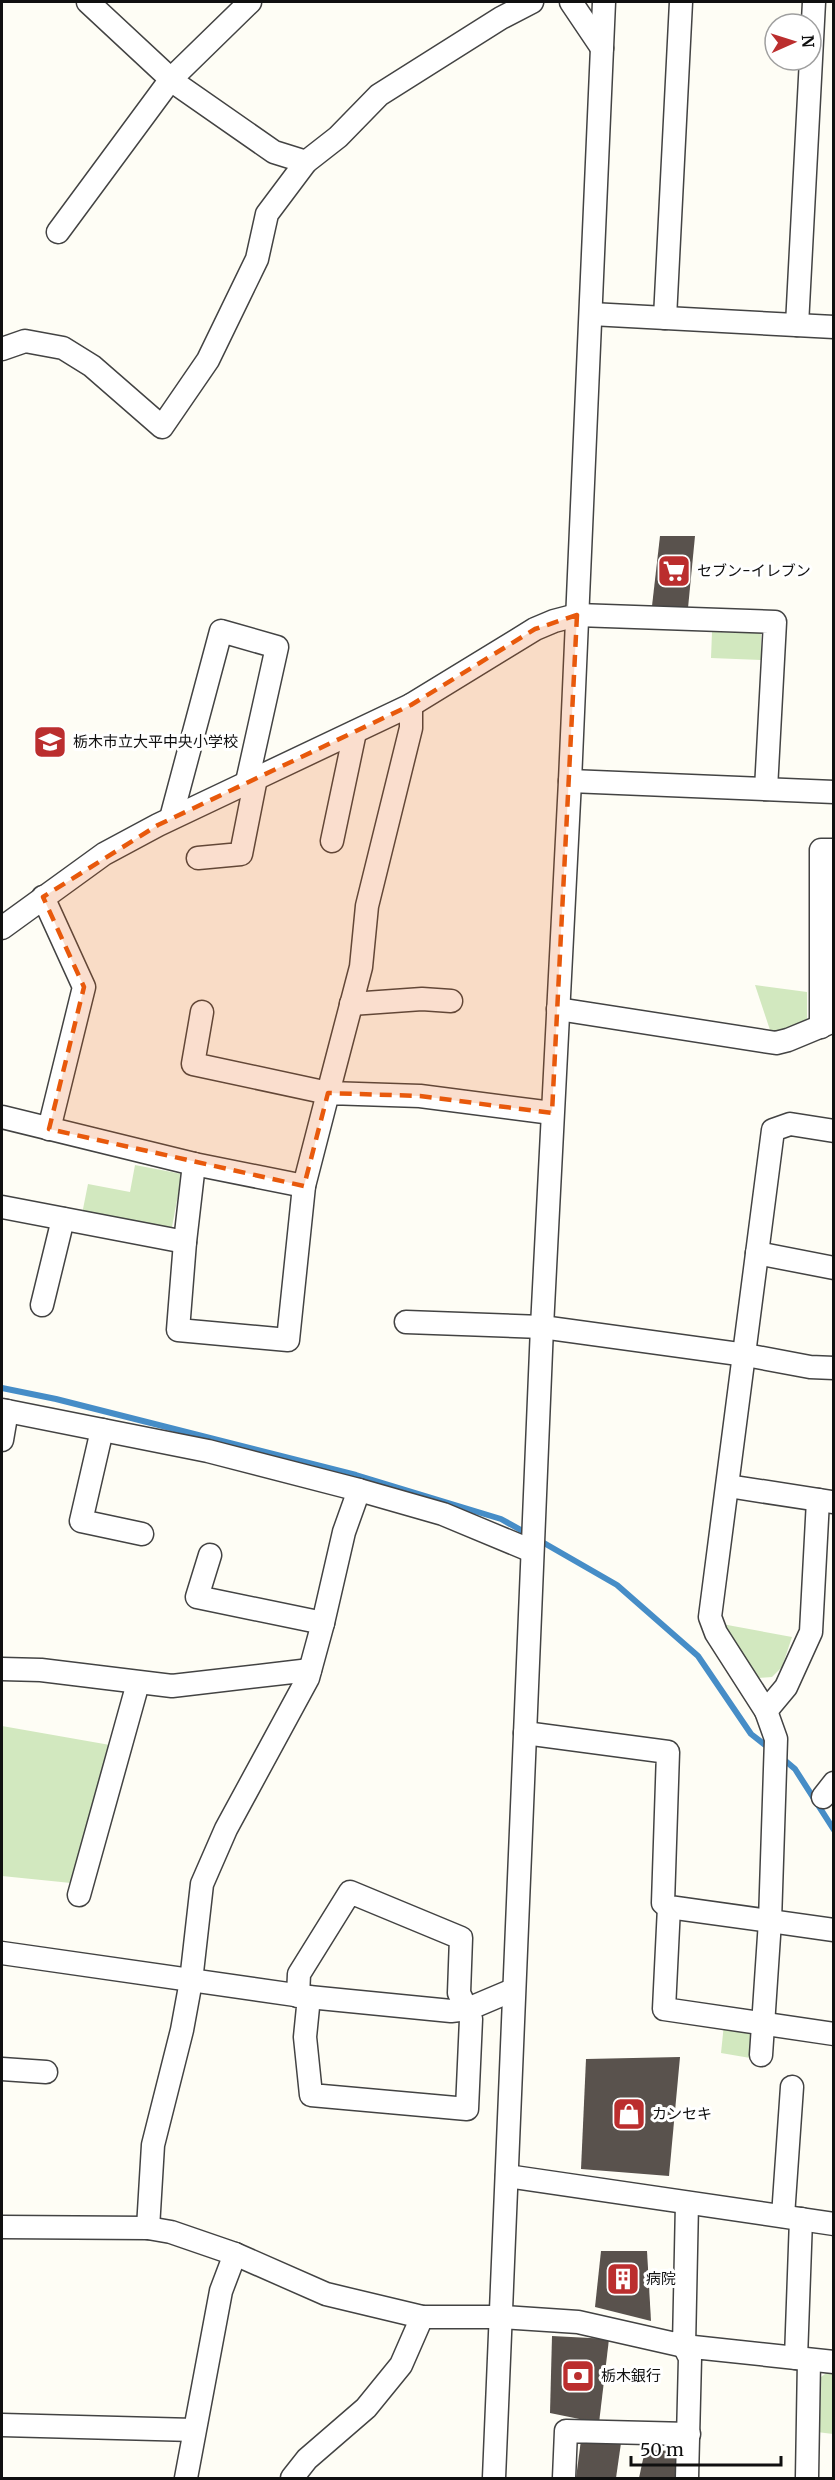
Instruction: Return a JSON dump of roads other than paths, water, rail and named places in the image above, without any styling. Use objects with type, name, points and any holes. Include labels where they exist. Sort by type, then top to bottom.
[{"type":"street","points":[[88,2],[171,79],[274,152],[306,162]]},
{"type":"street","points":[[58,232],[171,79],[250,2]]},
{"type":"street","points":[[2,349],[25,341],[63,348],[92,366],[162,427],[208,360],[257,259],[267,214],[306,162],[338,137],[380,95],[501,18],[532,2]]},
{"type":"street","points":[[571,2],[602,48]]},
{"type":"street","points":[[494,2478],[532,1551],[570,781],[604,2]]},
{"type":"street","points":[[665,318],[681,2]]},
{"type":"street","points":[[797,325],[814,2]]},
{"type":"street","points":[[591,314],[834,327]]},
{"type":"street","points":[[2,928],[104,854],[171,818],[411,705],[535,629],[577,615],[775,622],[766,789]]},
{"type":"street","points":[[171,818],[221,632],[277,647],[252,780],[241,854],[198,858]]},
{"type":"street","points":[[194,1164],[178,1329],[288,1340],[304,1186],[361,967],[367,906],[411,728],[411,705]]},
{"type":"street","points":[[332,841],[355,732]]},
{"type":"street","points":[[570,781],[834,792]]},
{"type":"street","points":[[558,1009],[776,1043],[827,1024],[821,850],[834,850]]},
{"type":"street","points":[[43,897],[84,987],[49,1129]]},
{"type":"street","points":[[351,1004],[422,999],[451,1001]]},
{"type":"street","points":[[202,1012],[193,1065],[328,1093],[420,1096],[552,1113]]},
{"type":"street","points":[[2,1118],[194,1164],[304,1186]]},
{"type":"street","points":[[761,2055],[770,1921],[776,1739],[766,1711],[716,1633],[710,1617],[746,1355],[773,1130],[790,1124],[834,1131]]},
{"type":"street","points":[[2,1207],[185,1242]]},
{"type":"street","points":[[42,1305],[63,1219]]},
{"type":"street","points":[[757,1253],[834,1268]]},
{"type":"street","points":[[406,1322],[542,1327],[746,1355],[810,1367],[834,1368]]},
{"type":"street","points":[[2,1440],[4,1410],[208,1451],[443,1514],[532,1551]]},
{"type":"street","points":[[102,1430],[81,1521],[142,1534]]},
{"type":"street","points":[[728,1486],[826,1501],[811,1632],[786,1688],[766,1711]]},
{"type":"street","points":[[148,2228],[153,2145],[182,2030],[202,1884],[226,1829],[268,1754],[310,1670],[344,1532],[359,1490]]},
{"type":"street","points":[[210,1555],[197,1596],[323,1623]]},
{"type":"street","points":[[2,1669],[41,1670],[172,1686],[310,1670]]},
{"type":"street","points":[[79,1895],[138,1683]]},
{"type":"street","points":[[525,1733],[668,1752],[663,1904],[669,1907],[834,1930]]},
{"type":"street","points":[[350,1892],[461,1938],[459,1993],[468,2009],[471,2019],[467,2109],[311,2095],[303,1996],[299,1974],[350,1892]]},
{"type":"street","points":[[669,1907],[664,2009],[834,2034]]},
{"type":"street","points":[[2,1953],[303,1996],[451,2011],[468,2009],[513,1990]]},
{"type":"street","points":[[2,2069],[46,2073]]},
{"type":"street","points":[[792,2087],[792,2218],[803,2359],[807,2477]]},
{"type":"street","points":[[507,2176],[834,2224]]},
{"type":"street","points":[[687,2203],[684,2346],[690,2358],[687,2478]]},
{"type":"street","points":[[2,2228],[148,2228],[171,2232],[235,2254],[326,2294],[422,2317],[502,2317],[578,2322],[684,2346],[834,2362]]},
{"type":"street","points":[[186,2478],[221,2291],[235,2254]]},
{"type":"street","points":[[292,2478],[307,2459],[366,2409],[401,2365],[422,2317]]},
{"type":"street","points":[[2,2425],[194,2430]]},
{"type":"street","points":[[564,2478],[566,2431],[689,2434]]},
{"type":"waterway","points":[[2,1388],[56,1399],[356,1475],[501,1519],[528,1534]]},
{"type":"waterway","points":[[537,1539],[617,1585],[698,1656],[751,1734],[769,1748]]},
{"type":"waterway","points":[[782,1758],[795,1769],[834,1830]]},
{"type":"place","name":"セブン-イレブン","points":[[674,571]]},
{"type":"place","name":"栃木市立大平中央小学校","points":[[50,742]]},
{"type":"place","name":"カンセキ","points":[[629,2114]]},
{"type":"place","name":"病院","points":[[623,2279]]},
{"type":"place","name":"栃木銀行","points":[[578,2376]]}]
